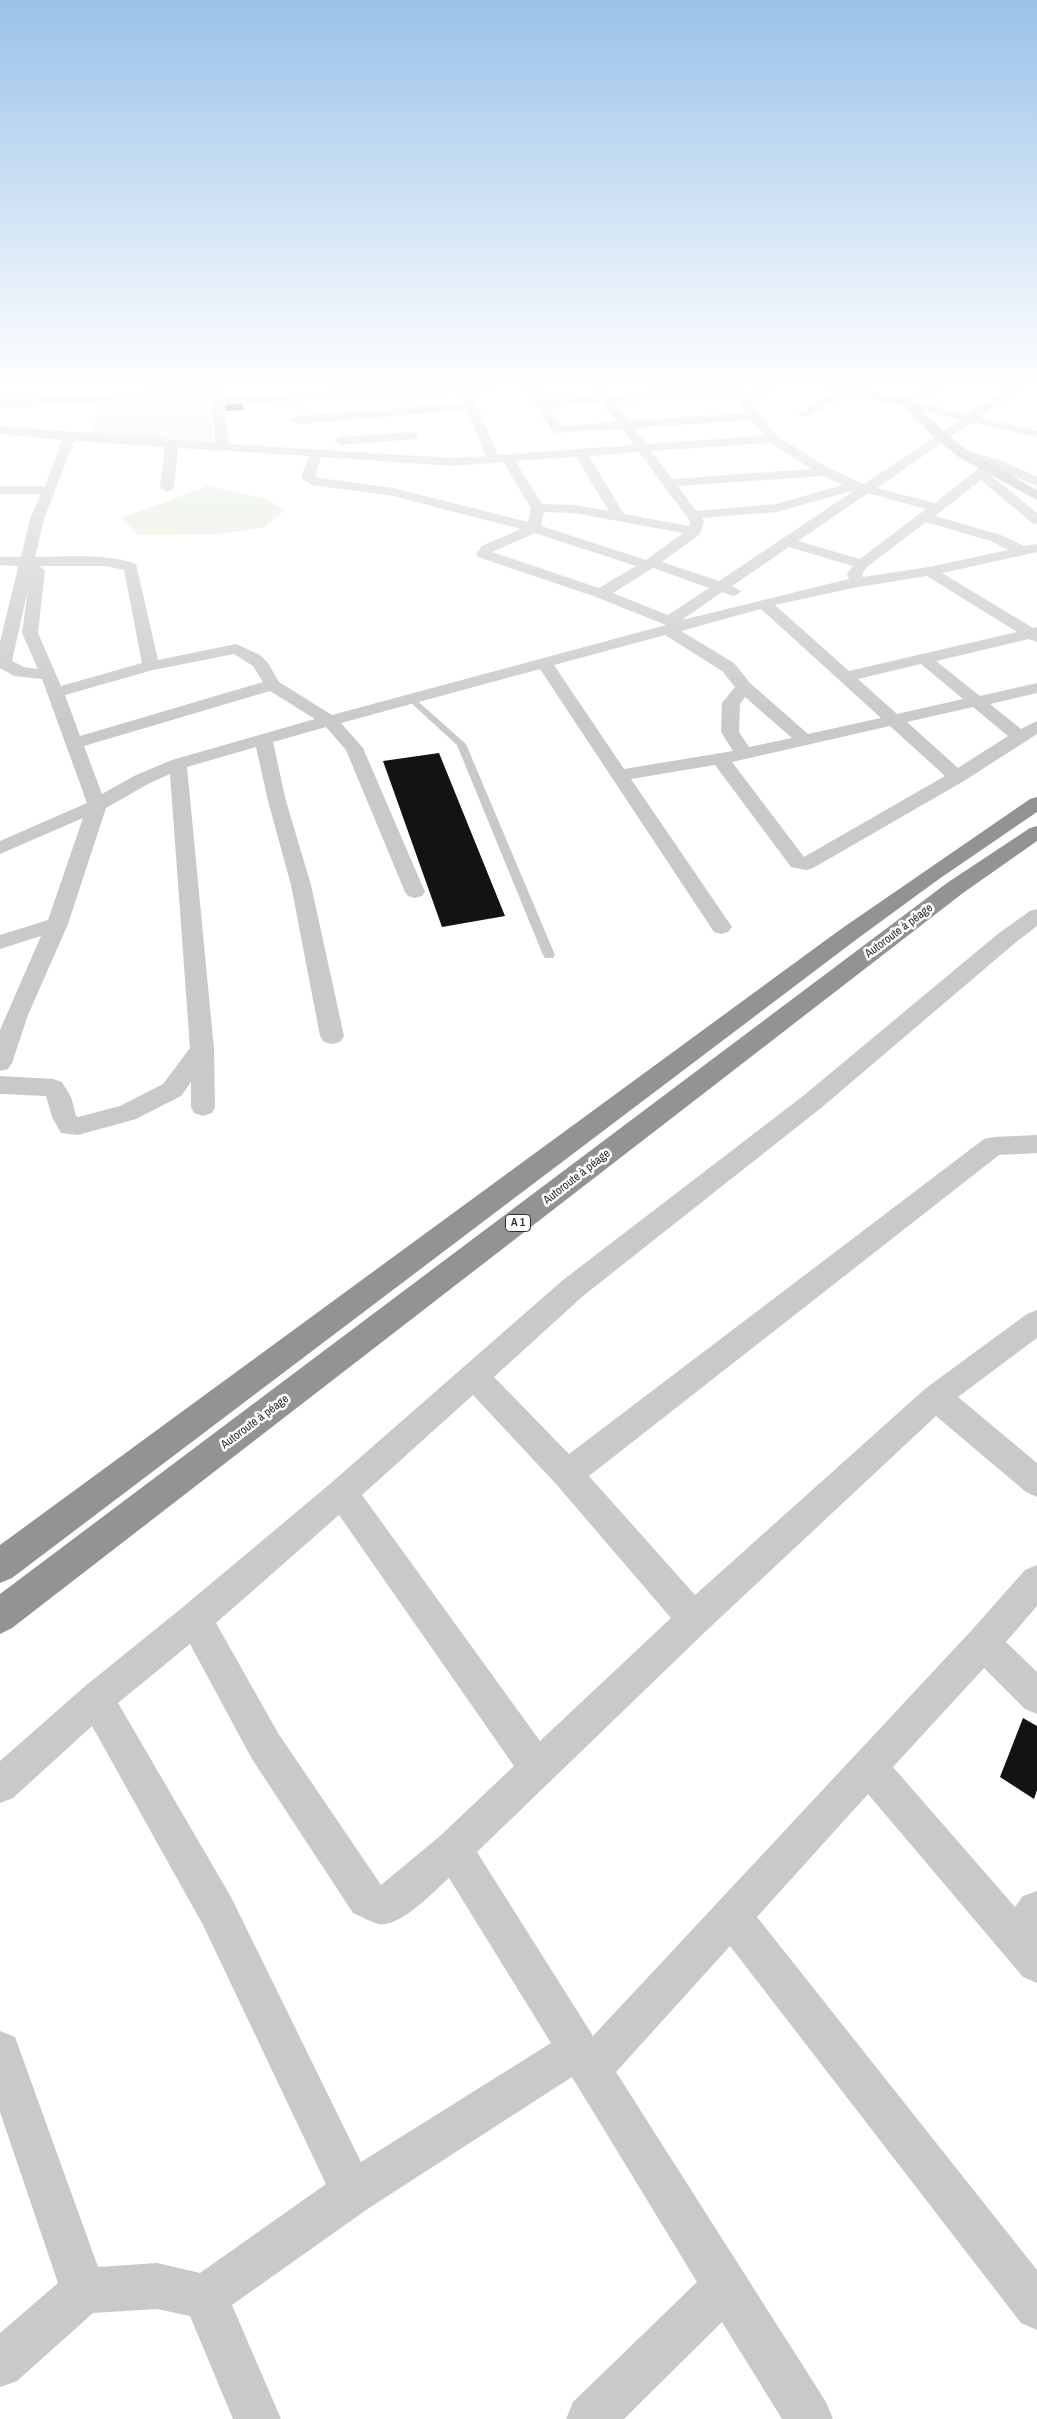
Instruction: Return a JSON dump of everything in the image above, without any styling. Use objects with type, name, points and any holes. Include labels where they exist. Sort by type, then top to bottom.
[{"type":"highway","points":[[0,1566],[849,934],[932,874],[1037,803]]},
{"type":"highway","name":"Autoroute à péage","points":[[0,1616],[955,888],[1037,832]]},
{"type":"street","points":[[46,498],[36,519],[3,663],[51,684],[236,649],[266,667],[272,685],[331,722],[354,748],[415,892]]},
{"type":"street","points":[[416,498],[534,528],[721,586],[766,603],[957,777]]},
{"type":"street","points":[[530,498],[538,508],[534,528]]},
{"type":"street","points":[[608,498],[620,518]]},
{"type":"street","points":[[601,594],[649,564],[695,531],[697,521],[679,498]]},
{"type":"street","points":[[692,515],[784,507],[819,498]]},
{"type":"street","points":[[673,624],[721,586],[787,542],[846,498]]},
{"type":"street","points":[[901,498],[936,507]]},
{"type":"street","points":[[858,582],[854,574],[862,564],[948,498]]},
{"type":"street","points":[[1016,498],[1037,520]]},
{"type":"street","points":[[538,508],[567,508],[695,531]]},
{"type":"street","points":[[924,517],[1030,549]]},
{"type":"street","points":[[599,548],[642,521]]},
{"type":"street","points":[[534,528],[487,550],[483,554],[601,594],[673,624],[728,667],[744,686],[806,741]]},
{"type":"street","points":[[787,542],[862,564]]},
{"type":"street","points":[[0,848],[97,806],[141,780],[178,764],[262,739],[413,700],[673,624],[858,582],[929,571],[1030,549]]},
{"type":"street","points":[[0,561],[24,565],[38,570],[30,633],[97,806],[57,924],[8,1018],[0,1063]]},
{"type":"street","points":[[24,565],[106,562],[120,563],[131,567],[151,666]]},
{"type":"street","points":[[929,571],[1035,634]]},
{"type":"street","points":[[846,677],[1035,634]]},
{"type":"street","points":[[923,658],[1020,736]]},
{"type":"street","points":[[544,662],[618,776],[721,927]]},
{"type":"street","points":[[74,743],[272,685]]},
{"type":"street","points":[[744,686],[731,702],[730,732],[744,754]]},
{"type":"street","points":[[618,776],[720,759],[806,741],[1037,688]]},
{"type":"street","points":[[720,759],[798,863],[802,865],[957,777],[1037,726]]},
{"type":"street","points":[[262,739],[277,802],[301,884],[332,1036]]},
{"type":"street","points":[[178,764],[202,1048],[203,1107]]},
{"type":"street","points":[[0,1785],[96,1699],[194,1619],[342,1493],[573,1288],[812,1102],[964,974],[1037,916]]},
{"type":"street","points":[[0,942],[57,924]]},
{"type":"street","points":[[0,1084],[53,1088],[59,1093],[64,1121],[70,1126],[78,1126],[127,1113],[172,1090],[202,1048]]},
{"type":"street","points":[[567,1474],[993,1146],[1037,1144]]},
{"type":"street","points":[[194,1619],[265,1746],[367,1899],[380,1905],[394,1901],[453,1849],[694,1619],[936,1397],[1037,1322]]},
{"type":"street","points":[[474,1376],[567,1474],[694,1619]]},
{"type":"street","points":[[936,1397],[1037,1482]]},
{"type":"street","points":[[342,1493],[538,1769]]},
{"type":"street","points":[[0,2364],[84,2291],[157,2286],[205,2297],[353,2192],[584,2060],[732,1917],[983,1644],[1037,1581]]},
{"type":"street","points":[[983,1644],[1037,1697]]},
{"type":"street","points":[[96,1699],[217,1911],[353,2192]]},
{"type":"street","points":[[869,1767],[1030,1937]]},
{"type":"street","points":[[453,1849],[808,2419]]},
{"type":"street","points":[[732,1917],[1037,2308]]},
{"type":"street","points":[[0,2052],[84,2291]]},
{"type":"street","points":[[590,2419],[725,2287]]},
{"type":"street","points":[[205,2297],[257,2419]]},
{"type":"lane","points":[[413,700],[461,744],[549,955]]},
{"type":"green space","points":[[176,498],[261,498],[285,510],[264,527],[220,534],[138,535],[121,518]]},
{"type":"building","points":[[439,753],[505,916],[442,927],[383,761]]},
{"type":"building","points":[[1023,1718],[1037,1726],[1037,1790],[1034,1799],[1000,1777]]}]
